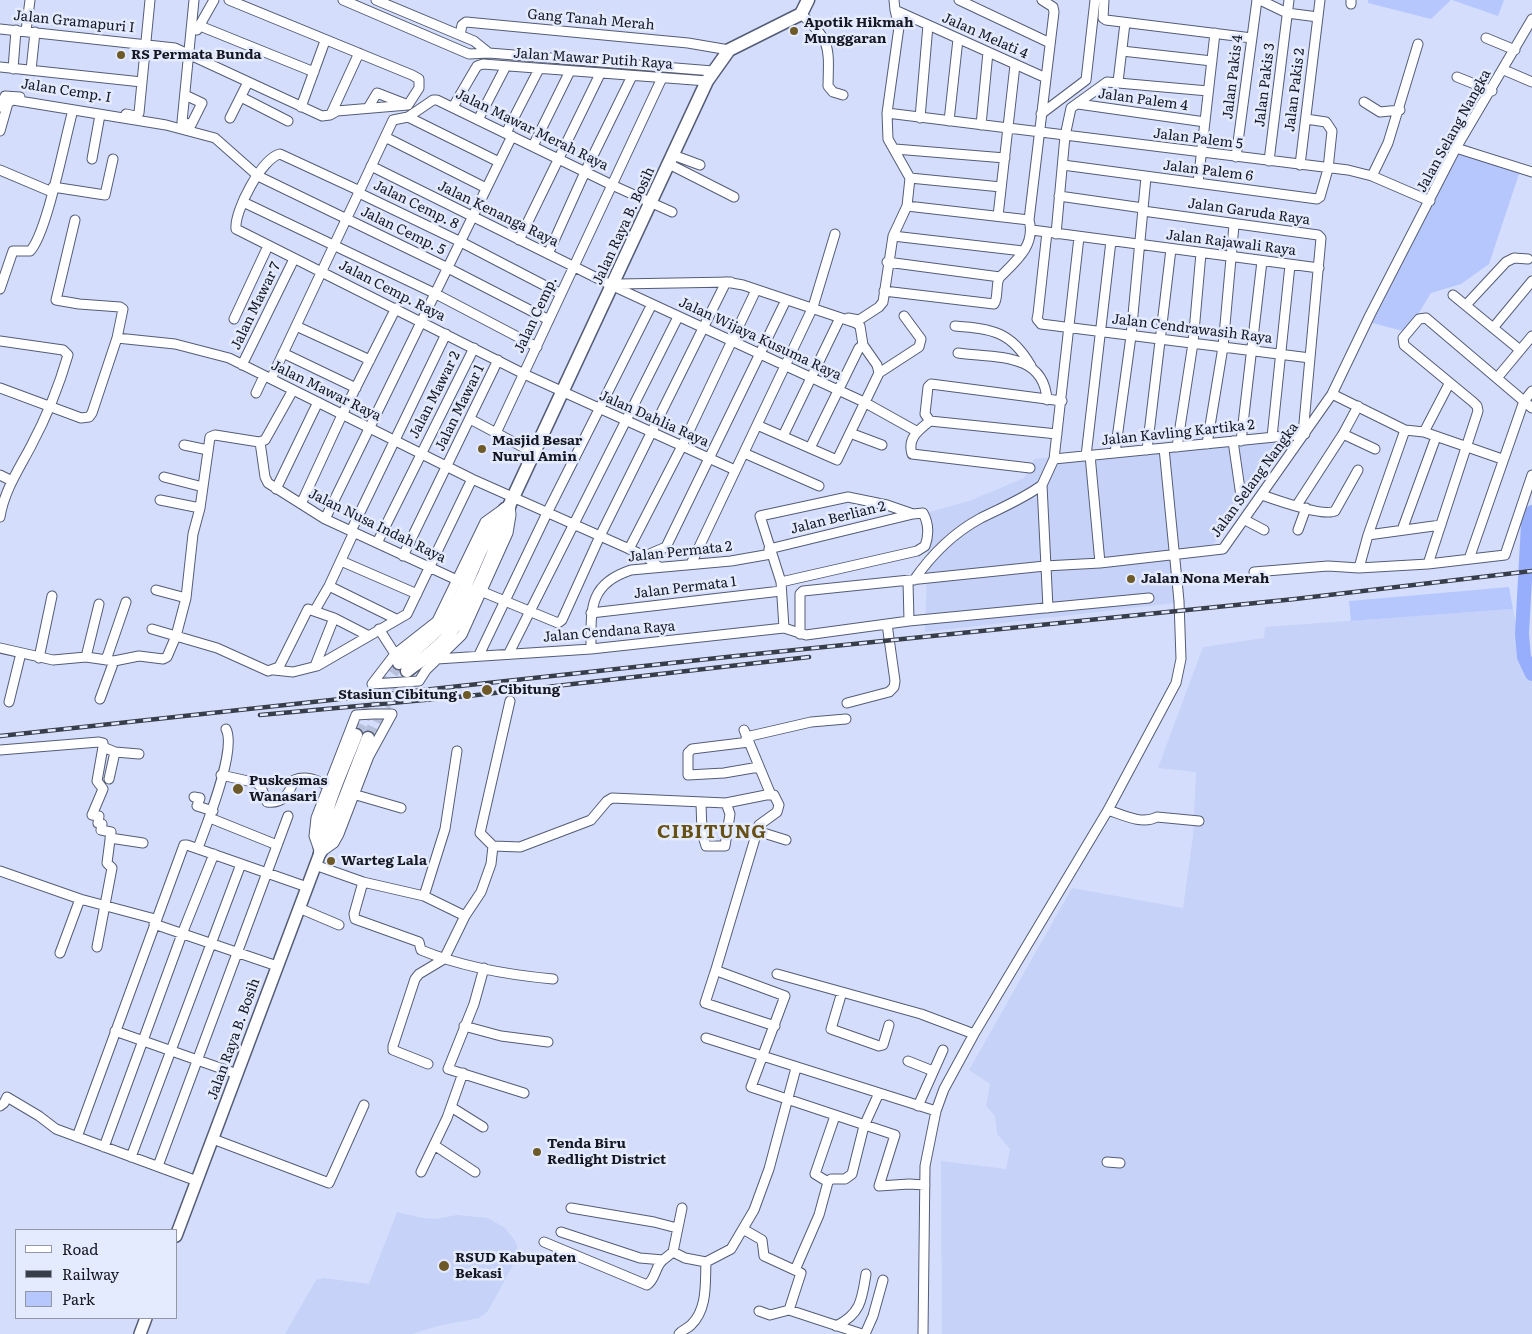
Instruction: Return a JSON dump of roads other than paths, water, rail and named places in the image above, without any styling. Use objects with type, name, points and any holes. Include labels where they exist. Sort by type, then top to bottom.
[{"type":"main road","points":[[801,14],[808,0]]},
{"type":"main road","name":"Jalan Raya B. Bosih","points":[[512,501],[710,76],[729,50],[801,14]]},
{"type":"main road","points":[[400,662],[444,641],[458,623],[502,533],[512,501]]},
{"type":"main road","points":[[318,859],[321,828],[326,811],[362,736]]},
{"type":"street","points":[[30,0],[31,70]]},
{"type":"street","points":[[0,67],[142,82],[150,0]]},
{"type":"street","points":[[185,95],[194,0]]},
{"type":"street","points":[[189,49],[214,0]]},
{"type":"street","points":[[228,0],[419,79],[419,88],[408,105]]},
{"type":"street","points":[[343,0],[469,54],[490,53],[710,76]]},
{"type":"street","points":[[376,0],[460,35],[479,44],[490,53]]},
{"type":"street","points":[[859,323],[883,302],[893,236],[907,206],[910,178],[895,148],[888,139],[887,113],[898,26],[894,0]]},
{"type":"street","points":[[961,0],[1050,44]]},
{"type":"street","points":[[884,291],[994,304],[1000,278],[1024,251],[1032,230],[1029,220],[1054,12],[1053,7],[1042,0]]},
{"type":"street","points":[[1041,114],[1086,80],[1096,0]]},
{"type":"street","points":[[1104,0],[1103,18],[1106,20],[1252,38]]},
{"type":"street","points":[[1259,0],[1288,12],[1318,17]]},
{"type":"street","name":"Jalan Pakis 4","points":[[1236,157],[1259,0]]},
{"type":"street","name":"Jalan Pakis 3","points":[[1270,162],[1289,0]]},
{"type":"street","name":"Jalan Pakis 2","points":[[1300,165],[1320,0]]},
{"type":"street","name":"Jalan Melati 4","points":[[895,10],[1046,78]]},
{"type":"street","points":[[801,14],[821,32],[826,43],[829,62],[828,86],[834,92],[843,95]]},
{"type":"street","name":"Jalan Selang Nangka","points":[[800,634],[800,594],[803,591],[1045,566],[1100,564],[1223,549],[1332,394],[1370,314],[1456,148],[1492,91],[1532,19]]},
{"type":"street","name":"Gang Tanah Merah","points":[[460,35],[462,25],[466,22],[688,43],[729,50]]},
{"type":"street","points":[[1118,82],[1125,23]]},
{"type":"street","points":[[920,118],[928,25]]},
{"type":"street","points":[[200,26],[314,72]]},
{"type":"street","name":"Jalan Gramapuri I","points":[[0,29],[189,49],[248,82],[301,107],[322,116],[330,115]]},
{"type":"street","points":[[13,68],[16,30]]},
{"type":"street","points":[[1198,183],[1215,33]]},
{"type":"street","points":[[1486,38],[1515,50]]},
{"type":"street","points":[[950,121],[958,39]]},
{"type":"street","points":[[301,107],[325,40]]},
{"type":"street","points":[[1372,176],[1388,143],[1400,110],[1418,44]]},
{"type":"street","points":[[1122,51],[1212,61]]},
{"type":"street","points":[[981,125],[988,52]]},
{"type":"street","points":[[330,115],[359,53]]},
{"type":"street","points":[[998,216],[1015,64]]},
{"type":"street","name":"Jalan Mawar Putih Raya","points":[[453,108],[477,66],[506,66],[662,78],[710,76]]},
{"type":"street","points":[[478,120],[506,66]]},
{"type":"street","points":[[325,519],[461,242],[499,162],[539,69]]},
{"type":"street","points":[[1504,70],[1532,82]]},
{"type":"street","points":[[533,146],[570,71]]},
{"type":"street","points":[[519,240],[560,160],[600,74]]},
{"type":"street","points":[[548,254],[585,172],[632,76]]},
{"type":"street","points":[[1458,77],[1492,91]]},
{"type":"street","name":"Jalan Cemp.","points":[[496,433],[662,78]]},
{"type":"street","name":"Jalan Cemp. I","points":[[0,107],[4,97],[8,95],[135,116],[139,113],[142,82]]},
{"type":"street","points":[[230,118],[248,82]]},
{"type":"street","points":[[1078,104],[1108,82],[1208,91]]},
{"type":"street","points":[[368,108],[377,93],[408,105]]},
{"type":"street","points":[[241,97],[288,121]]},
{"type":"street","name":"Jalan Cemp. 5","points":[[0,130],[8,104],[13,100],[166,126],[215,138],[258,176],[448,268],[549,320]]},
{"type":"street","name":"Jalan Mawar Merah Raya","points":[[385,137],[393,120],[408,117],[433,100],[672,212]]},
{"type":"street","points":[[1364,102],[1380,112],[1400,110]]},
{"type":"street","name":"Jalan Palem 4","points":[[1078,104],[1205,122]]},
{"type":"street","name":"Jalan Cendrawasih Raya","points":[[1078,104],[1071,108],[1065,136],[1059,199],[1051,233],[1037,319],[1041,324],[1310,358]]},
{"type":"street","points":[[330,115],[337,110],[408,105]]},
{"type":"street","points":[[0,289],[13,250],[30,251],[35,245],[53,190],[73,110]]},
{"type":"street","name":"Jalan Palem 5","points":[[887,113],[1300,165],[1372,176],[1430,201]]},
{"type":"street","points":[[92,159],[100,115]]},
{"type":"street","points":[[408,117],[499,162]]},
{"type":"street","points":[[1306,119],[1326,122],[1330,125],[1332,131],[1328,169]]},
{"type":"street","points":[[256,393],[283,353],[323,272],[345,219],[360,192],[385,137],[486,188]]},
{"type":"street","points":[[895,148],[1005,158]]},
{"type":"street","points":[[1456,148],[1532,172]]},
{"type":"street","name":"Jalan Cemp. 8","points":[[258,176],[270,159],[280,154],[461,242],[561,294]]},
{"type":"street","points":[[0,170],[53,190],[105,195],[113,159]]},
{"type":"street","points":[[671,159],[700,166]]},
{"type":"street","points":[[671,159],[734,197]]},
{"type":"street","name":"Jalan Palem 6","points":[[1063,165],[1318,199],[1328,169]]},
{"type":"street","name":"Jalan Kenanga Raya","points":[[371,166],[574,267],[613,284]]},
{"type":"street","points":[[258,176],[242,202],[436,294],[537,347]]},
{"type":"street","points":[[1115,453],[1131,336],[1146,177]]},
{"type":"street","points":[[910,178],[1002,187]]},
{"type":"street","name":"Jalan Garuda Raya","points":[[1059,199],[1234,225],[1318,235],[1322,242],[1319,268]]},
{"type":"street","name":"Jalan Cemp. Raya","points":[[242,202],[238,210],[236,229],[562,392]]},
{"type":"street","points":[[907,206],[1029,220]]},
{"type":"street","points":[[0,388],[81,418],[89,417],[117,338],[122,308],[56,300],[75,220]]},
{"type":"street","points":[[1207,444],[1222,347],[1234,225]]},
{"type":"street","name":"Jalan Rajawali Raya","points":[[1032,230],[1140,246],[1319,268]]},
{"type":"street","points":[[691,564],[813,308],[834,234]]},
{"type":"street","points":[[893,236],[1024,251]]},
{"type":"street","points":[[1048,608],[1042,485],[1054,459],[1079,237]]},
{"type":"street","points":[[1100,564],[1088,456],[1111,241]]},
{"type":"street","points":[[234,319],[268,246]]},
{"type":"street","points":[[1147,450],[1171,249]]},
{"type":"street","points":[[1177,447],[1193,343],[1201,253]]},
{"type":"street","points":[[1466,305],[1506,262],[1514,258],[1531,260]]},
{"type":"street","name":"Jalan Mawar 7","points":[[242,365],[294,259]]},
{"type":"street","points":[[1241,496],[1237,441],[1262,261]]},
{"type":"street","points":[[888,262],[1000,278]]},
{"type":"street","points":[[1272,437],[1290,264]]},
{"type":"street","points":[[1304,434],[1319,268]]},
{"type":"street","points":[[1493,328],[1532,281]]},
{"type":"street","points":[[613,284],[726,282],[757,286],[840,318],[859,323]]},
{"type":"street","points":[[726,282],[859,323]]},
{"type":"street","points":[[483,592],[558,623],[562,620],[600,536],[653,433],[726,282]]},
{"type":"street","name":"Jalan Wijaya Kusuma Raya","points":[[613,284],[732,342],[864,402],[916,431]]},
{"type":"street","points":[[629,549],[682,446],[756,290]]},
{"type":"street","points":[[1453,295],[1520,350]]},
{"type":"street","points":[[645,556],[666,547],[786,300]]},
{"type":"street","points":[[479,655],[547,513],[652,304]]},
{"type":"street","points":[[300,504],[342,414],[396,308]]},
{"type":"street","points":[[509,653],[575,526],[624,421],[678,316]]},
{"type":"street","points":[[757,425],[837,460],[879,373],[919,347],[921,343],[921,339],[904,316]]},
{"type":"street","points":[[783,436],[840,318]]},
{"type":"street","points":[[1428,564],[1468,446],[1478,406],[1404,345],[1403,338],[1419,318],[1426,318],[1532,408]]},
{"type":"street","points":[[859,323],[863,345],[877,365],[879,373]]},
{"type":"street","points":[[296,326],[370,360]]},
{"type":"street","points":[[955,326],[989,329],[1020,347],[1031,366],[1046,385],[1047,400]]},
{"type":"street","points":[[274,670],[279,668],[311,610],[329,586],[352,532],[446,334]]},
{"type":"street","points":[[1497,378],[1532,336]]},
{"type":"street","name":"Jalan Mawar Raya","points":[[117,338],[175,344],[229,358],[472,479],[512,501],[547,513],[645,556],[659,567]]},
{"type":"street","points":[[0,341],[63,350],[68,353],[50,406],[12,481],[2,506],[0,517]]},
{"type":"street","points":[[810,448],[859,348],[863,345]]},
{"type":"street","name":"Jalan Mawar 2","points":[[377,543],[474,348]]},
{"type":"street","points":[[283,353],[356,388]]},
{"type":"street","points":[[958,353],[1025,362],[1031,366]]},
{"type":"street","name":"Jalan Mawar 1","points":[[404,556],[498,360]]},
{"type":"street","points":[[930,421],[925,414],[928,386],[931,384],[1062,401]]},
{"type":"street","points":[[1424,432],[1449,384]]},
{"type":"street","points":[[0,648],[54,660],[86,657],[110,661],[139,656],[165,658],[176,636],[186,598],[193,534],[200,508],[210,437],[215,435],[262,441],[293,390]]},
{"type":"street","points":[[1469,560],[1502,459],[1524,401],[1532,391]]},
{"type":"street","name":"Jalan Dahlia Raya","points":[[562,392],[736,470]]},
{"type":"street","points":[[1332,394],[1405,430],[1424,432],[1502,459]]},
{"type":"street","points":[[276,489],[318,402]]},
{"type":"street","points":[[1297,505],[1314,476],[1343,434],[1358,406]]},
{"type":"street","points":[[470,419],[534,453]]},
{"type":"street","points":[[1030,468],[912,454],[910,448],[916,431],[930,421],[1057,434]]},
{"type":"street","points":[[1359,568],[1368,535],[1405,430]]},
{"type":"street","points":[[850,433],[882,445]]},
{"type":"street","name":"Jalan Kavling Kartika 2","points":[[1054,459],[1304,434]]},
{"type":"street","points":[[1343,434],[1375,449]]},
{"type":"street","points":[[1402,530],[1436,437]]},
{"type":"street","name":"Jalan Nusa Indah Raya","points":[[262,441],[265,476],[268,483],[276,489],[325,519],[456,580]]},
{"type":"street","points":[[184,445],[208,450]]},
{"type":"street","points":[[923,1334],[925,1166],[936,1112],[951,1075],[1108,810],[1176,683],[1180,659],[1175,555],[1164,448]]},
{"type":"street","points":[[744,453],[819,486]]},
{"type":"street","points":[[1262,495],[1327,514],[1335,511],[1358,470]]},
{"type":"street","points":[[1254,572],[1328,566],[1359,568],[1428,564],[1503,556],[1507,553],[1532,475]]},
{"type":"street","points":[[0,476],[12,481]]},
{"type":"street","points":[[164,477],[203,487]]},
{"type":"street","points":[[152,629],[217,648],[259,668],[293,672],[315,666],[369,636],[410,610],[472,479]]},
{"type":"street","points":[[910,621],[911,581],[946,541],[980,519],[1024,499],[1042,485]]},
{"type":"street","points":[[913,514],[887,505],[845,498],[761,516],[781,587],[784,628],[806,635],[910,621],[1149,598]]},
{"type":"street","points":[[160,500],[200,508]]},
{"type":"street","name":"Jalan Raya B. Bosih","points":[[512,501],[508,534],[462,635],[437,659],[419,681],[372,684],[400,662],[437,621],[485,522],[512,501]]},
{"type":"street","points":[[1298,530],[1306,508]]},
{"type":"street","name":"Jalan Permata 1","points":[[591,613],[781,587],[917,551],[925,546],[928,536],[923,513],[913,514]]},
{"type":"street","name":"Jalan Berlian 2","points":[[770,552],[913,514]]},
{"type":"street","points":[[1244,520],[1264,530]]},
{"type":"street","points":[[1368,535],[1441,525]]},
{"type":"street","name":"Jalan Permata 2","points":[[591,649],[591,613],[600,590],[607,580],[630,570],[731,561],[770,552]]},
{"type":"street","points":[[341,561],[416,594]]},
{"type":"street","points":[[329,586],[396,619]]},
{"type":"street","points":[[156,590],[186,598]]},
{"type":"street","points":[[39,658],[52,596]]},
{"type":"street","points":[[100,699],[126,602]]},
{"type":"street","points":[[86,657],[100,604]]},
{"type":"street","points":[[311,610],[334,618],[369,636]]},
{"type":"street","points":[[315,666],[334,618]]},
{"type":"street","points":[[847,703],[889,692],[894,688],[895,681],[887,624]]},
{"type":"street","name":"Jalan Cendana Raya","points":[[437,659],[591,649],[784,628]]},
{"type":"street","points":[[379,630],[400,662]]},
{"type":"street","points":[[9,702],[21,653]]},
{"type":"street","points":[[510,701],[480,833],[493,846],[520,847],[591,820],[607,801],[612,798],[726,803],[771,795]]},
{"type":"street","name":"Jalan Raya B. Bosih","points":[[178,1230],[318,859],[336,838],[369,756],[392,714],[356,715],[314,827],[318,859]]},
{"type":"street","points":[[759,767],[706,775],[688,775],[688,753],[692,749],[810,722],[846,719]]},
{"type":"street","points":[[198,848],[211,814],[227,750],[226,729]]},
{"type":"street","points":[[746,736],[771,795],[777,800],[777,812],[762,821],[757,831],[705,1002],[774,1026]]},
{"type":"street","points":[[0,750],[99,742],[103,744],[97,781],[103,789],[92,815],[99,816],[98,823],[102,824],[101,830],[111,832],[107,863],[112,868],[97,947]]},
{"type":"street","points":[[103,748],[115,752],[139,754]]},
{"type":"street","points":[[424,896],[444,829],[457,751]]},
{"type":"street","points":[[109,779],[115,752]]},
{"type":"street","points":[[221,775],[257,783],[261,786],[267,802],[272,803],[286,797],[294,780],[300,777],[313,779],[328,786]]},
{"type":"street","points":[[354,794],[401,808]]},
{"type":"street","points":[[194,797],[200,798],[198,806],[211,814],[277,845]]},
{"type":"street","points":[[701,803],[702,833],[706,846],[718,848],[724,846],[730,814],[726,803]]},
{"type":"street","points":[[1108,810],[1137,820],[1151,820],[1157,817],[1199,821]]},
{"type":"street","points":[[158,1166],[288,816]]},
{"type":"street","points":[[757,831],[786,840]]},
{"type":"street","points":[[110,838],[143,843]]},
{"type":"street","points":[[77,1137],[154,922],[185,845],[307,887]]},
{"type":"street","points":[[428,1064],[400,1054],[393,1050],[393,1046],[415,979],[419,974],[444,959],[465,916],[481,892],[491,864],[493,846]]},
{"type":"street","points":[[104,1147],[182,934],[214,854]]},
{"type":"street","points":[[318,859],[363,882],[424,896],[465,916]]},
{"type":"street","points":[[131,1157],[241,864]]},
{"type":"street","points":[[0,871],[154,922],[182,934],[277,966]]},
{"type":"street","points":[[363,882],[354,914],[355,919],[416,940],[419,942],[421,950],[444,959],[522,976],[553,979]]},
{"type":"street","points":[[60,953],[80,899]]},
{"type":"street","points":[[299,908],[339,925]]},
{"type":"street","points":[[484,968],[474,1004],[448,1069],[524,1093]]},
{"type":"street","points":[[716,968],[720,972],[784,994],[785,999],[751,1087],[895,1136],[879,1186],[925,1185]]},
{"type":"street","points":[[776,974],[921,1014],[974,1034]]},
{"type":"street","points":[[842,992],[831,1030],[879,1046],[883,1045],[890,1025]]},
{"type":"street","points":[[464,1026],[500,1036],[548,1042]]},
{"type":"street","points":[[115,1031],[237,1074]]},
{"type":"street","points":[[706,1038],[936,1112]]},
{"type":"street","points":[[918,1106],[943,1050]]},
{"type":"street","points":[[908,1061],[933,1071]]},
{"type":"street","points":[[673,1252],[685,1258],[706,1262],[731,1249],[754,1210],[769,1169],[796,1068]]},
{"type":"street","points":[[421,1172],[451,1107],[463,1073]]},
{"type":"street","points":[[794,1270],[819,1215],[828,1182],[830,1179],[845,1179],[852,1174],[864,1126],[879,1093]]},
{"type":"street","points":[[0,1106],[7,1097],[16,1101],[56,1129],[196,1181]]},
{"type":"street","points":[[213,1139],[330,1184],[364,1105]]},
{"type":"street","points":[[451,1107],[483,1127]]},
{"type":"street","points":[[828,1182],[815,1174],[835,1116]]},
{"type":"street","points":[[434,1145],[475,1172]]},
{"type":"street","points":[[1107,1162],[1120,1163]]},
{"type":"street","points":[[570,1208],[654,1222],[677,1228]]},
{"type":"street","points":[[544,1242],[647,1285],[650,1283],[658,1264],[673,1252],[682,1208]]},
{"type":"street","points":[[743,1229],[762,1240],[764,1256],[801,1275],[788,1307],[789,1310]]},
{"type":"street","points":[[561,1232],[640,1258],[663,1260]]},
{"type":"street","points":[[679,1334],[693,1323],[701,1309],[705,1298],[706,1262]]},
{"type":"street","points":[[825,1334],[833,1325],[852,1317],[858,1310],[866,1274]]},
{"type":"street","points":[[759,1311],[770,1315],[789,1310],[864,1334],[873,1316],[883,1280]]},
{"type":"street","points":[[140,1334],[146,1319]]},
{"type":"waterway","points":[[1532,512],[1528,524],[1522,634],[1524,657],[1532,674]]},
{"type":"tunnel","points":[[356,735],[371,703],[399,663]]},
{"type":"tunnel","points":[[368,738],[382,709],[407,671]]},
{"type":"railway","points":[[0,736],[736,656],[1295,599],[1532,571]]},
{"type":"railway","points":[[260,715],[468,696],[809,657]]},
{"type":"place","name":"Apotik Hikmah Munggaran","points":[[794,31]]},
{"type":"place","name":"RS Permata Bunda","points":[[121,55]]},
{"type":"place","name":"Masjid Besar Nurul Amin","points":[[482,449]]},
{"type":"place","name":"Jalan Nona Merah","points":[[1131,579]]},
{"type":"place","name":"Cibitung","points":[[487,690]]},
{"type":"place","name":"Stasiun Cibitung","points":[[467,695]]},
{"type":"place","name":"Puskesmas Wanasari","points":[[238,789]]},
{"type":"place","name":"Warteg Lala","points":[[331,861]]},
{"type":"place","name":"Tenda Biru Redlight District","points":[[537,1152]]},
{"type":"place","name":"RSUD Kabupaten Bekasi","points":[[444,1266]]},
{"type":"district","name":"CIBITUNG","points":[[712,832]]}]
